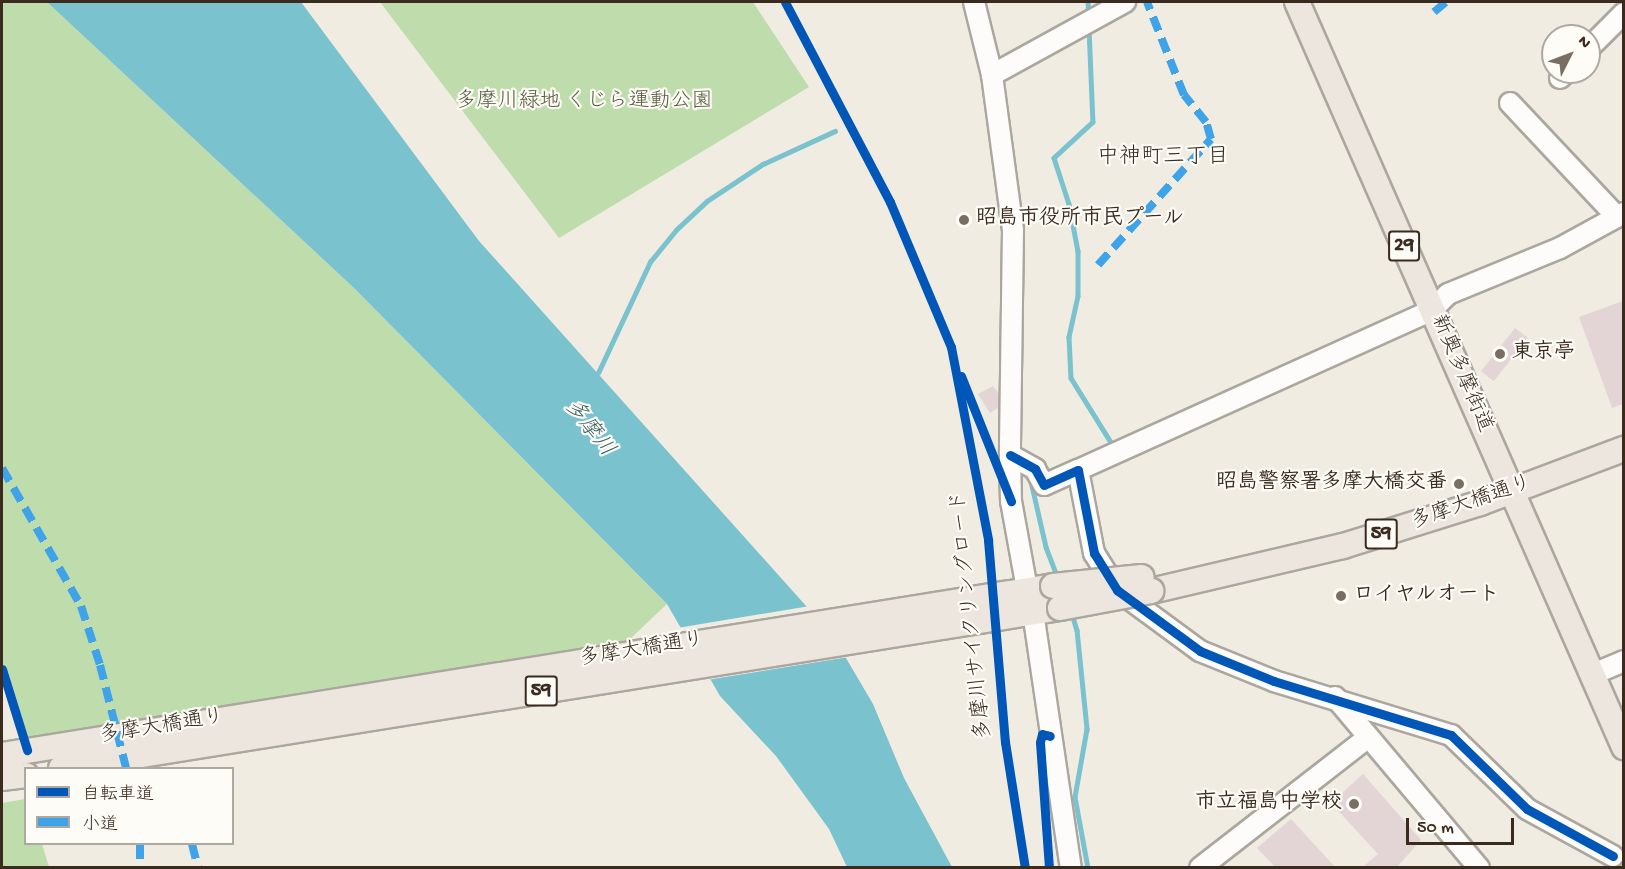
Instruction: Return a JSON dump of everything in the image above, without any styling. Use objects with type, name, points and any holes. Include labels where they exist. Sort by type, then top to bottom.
[{"type":"main road","name":"新奥多摩街道","points":[[1297,2],[1623,747]]},
{"type":"main road","name":"多摩大橋通り","points":[[2,755],[36,748],[1248,568],[1343,546],[1510,491],[1623,449]]},
{"type":"main road","name":"多摩大橋通り","points":[[67,767],[1024,601]]},
{"type":"main road","points":[[2,778],[24,774]]},
{"type":"street","points":[[974,2],[992,75],[1014,230],[1021,460],[1011,501],[1024,601],[1071,867]]},
{"type":"street","points":[[992,75],[1090,18],[1125,2]]},
{"type":"street","points":[[1601,36],[1623,13]]},
{"type":"street","points":[[1021,460],[1044,485],[1432,310],[1448,294],[1560,248],[1620,215],[1510,103]]},
{"type":"street","points":[[1078,470],[1094,553],[1118,590],[1200,651],[1274,681],[1335,697],[1451,735],[1527,809],[1614,861]]},
{"type":"street","points":[[1591,675],[1623,661]]},
{"type":"street","points":[[1335,697],[1367,738],[1479,867]]},
{"type":"street","points":[[1200,867],[1367,738]]},
{"type":"green space","points":[[2,2],[47,2],[354,288],[667,604],[612,656],[27,750],[2,669]]},
{"type":"green space","name":"多摩川緑地 くじら運動公園","points":[[380,2],[753,2],[809,87],[559,238]]},
{"type":"green space","points":[[24,799],[24,845],[42,845],[49,867],[2,867],[2,803]]},
{"type":"water","name":"多摩川","points":[[47,2],[301,2],[479,241],[833,636],[873,704],[904,778],[952,867],[847,867],[829,829],[776,756],[720,696],[667,604],[354,288]]},
{"type":"pier","points":[[810,606],[835,634],[849,657],[707,680],[677,628]]},
{"type":"building","points":[[1623,301],[1623,404],[1612,408],[1579,317]]},
{"type":"building","points":[[1515,328],[1528,338],[1494,381],[1481,371]]},
{"type":"building","points":[[993,386],[999,394],[999,407],[990,413],[978,394]]},
{"type":"building","points":[[1363,774],[1421,840],[1397,867],[1363,867],[1378,854],[1331,803]]},
{"type":"building","points":[[1291,819],[1335,867],[1275,867],[1257,848]]},
{"type":"waterway","points":[[1088,2],[1089,17]]},
{"type":"waterway","points":[[1089,28],[1093,122],[1054,158],[1069,204],[1078,251],[1078,296],[1069,337],[1071,378],[1114,447]]},
{"type":"waterway","points":[[598,373],[650,262],[676,230],[707,201],[763,164],[835,131]]},
{"type":"waterway","points":[[1030,477],[1046,547],[1058,579]]},
{"type":"waterway","points":[[1072,614],[1077,630],[1087,729],[1075,797],[1088,868]]},
{"type":"marked path","points":[[1098,265],[1211,139],[1206,122],[1184,95],[1147,2]]},
{"type":"marked path","points":[[1434,12],[1446,2]]},
{"type":"marked path","points":[[2,468],[81,606],[100,665],[126,767]]},
{"type":"marked path","points":[[140,845],[140,868]]},
{"type":"marked path","points":[[192,845],[198,868]]},
{"type":"cycle path","name":"多摩川サイクリングロード","points":[[785,2],[890,202],[951,347],[988,540],[1005,742],[1025,868]]},
{"type":"cycle path","points":[[961,376],[1011,501]]},
{"type":"cycle path","points":[[1010,455],[1035,469],[1044,485],[1078,470],[1094,553],[1117,590],[1200,651],[1274,681],[1451,735],[1527,809],[1613,856]]},
{"type":"cycle path","points":[[2,669],[27,750]]},
{"type":"cycle path","points":[[1049,868],[1040,742],[1042,734],[1050,736]]},
{"type":"place","name":"昭島市役所市民プール","points":[[964,220]]},
{"type":"place","name":"東京亭","points":[[1500,354]]},
{"type":"place","name":"昭島警察署多摩大橋交番","points":[[1459,484]]},
{"type":"place","name":"ロイヤルオート","points":[[1341,596]]},
{"type":"place","name":"市立福島中学校","points":[[1354,804]]},
{"type":"district","name":"中神町三丁目","points":[[1163,159]]}]
